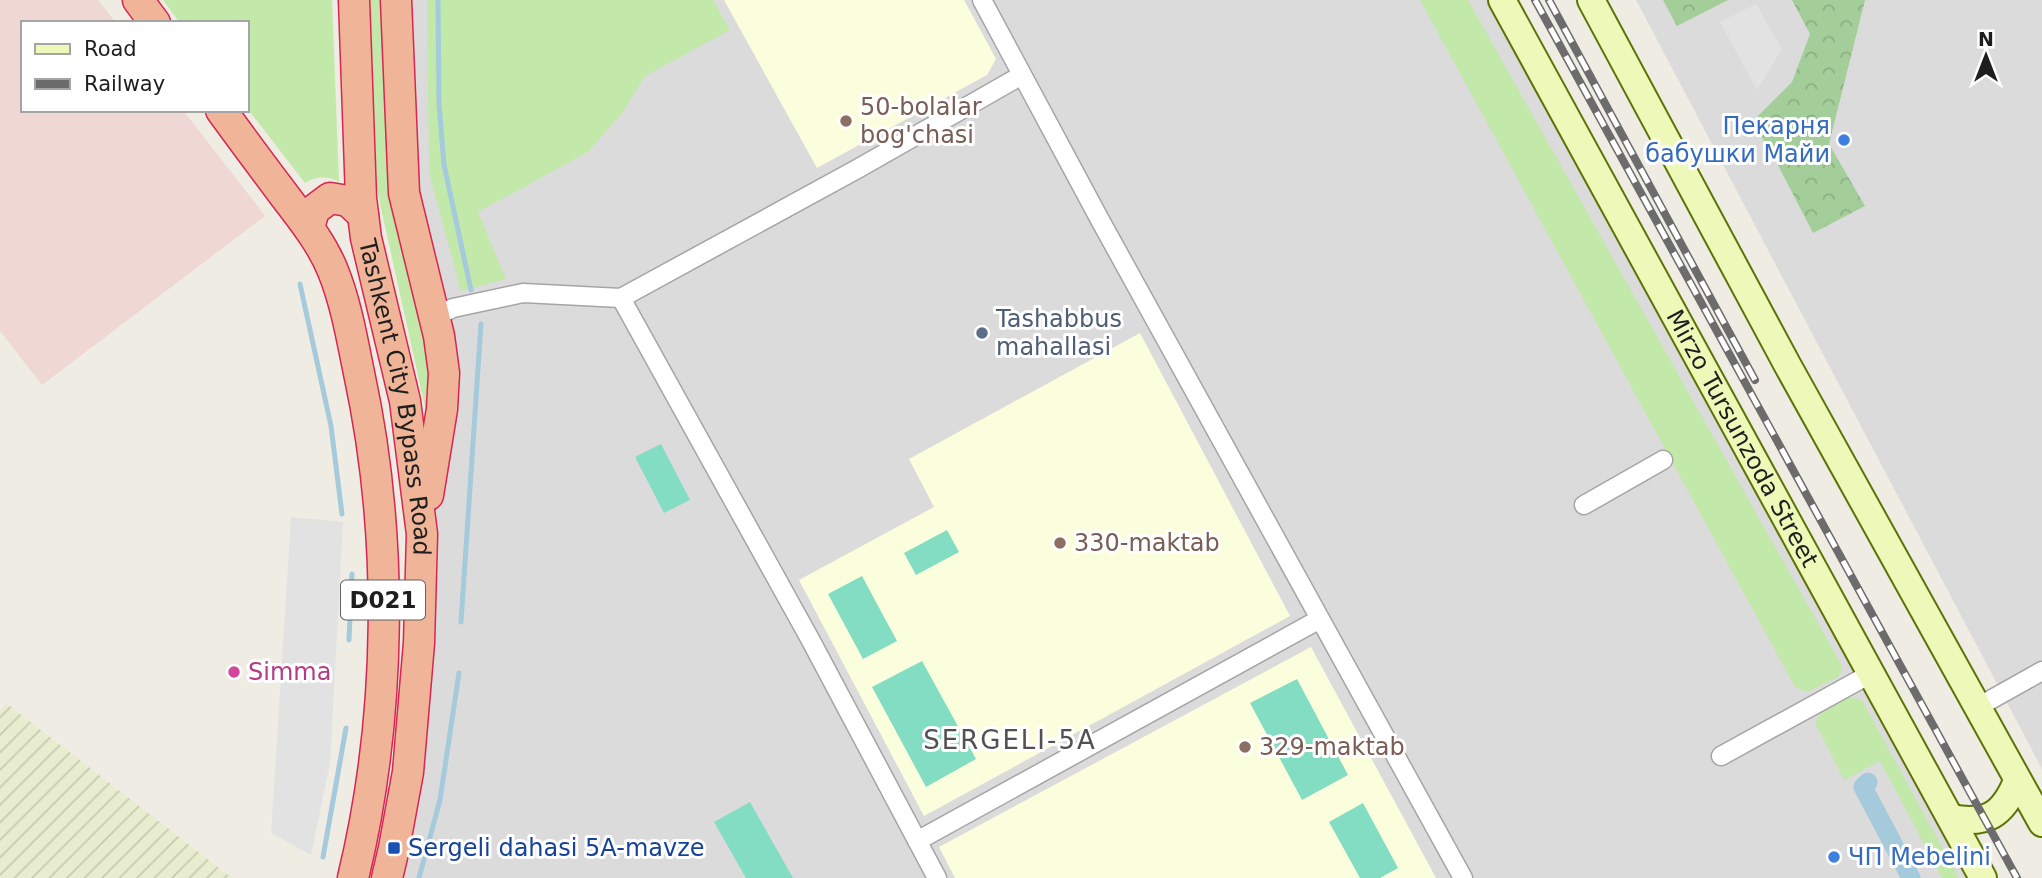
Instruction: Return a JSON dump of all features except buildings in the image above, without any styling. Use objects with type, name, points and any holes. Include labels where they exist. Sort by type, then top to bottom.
[{"type":"highway","points":[[138,0],[154,21]]},
{"type":"highway","name":"Tashkent City Bypass Road","points":[[354,0],[358,158],[363,215],[366,238],[405,401],[422,534],[419,643],[408,772],[387,878]]},
{"type":"highway","points":[[396,0],[404,193],[442,355],[443,390],[422,534]]},
{"type":"highway","name":"Tashkent City Bypass Road","points":[[222,112],[309,228],[333,270],[342,296],[362,387],[380,495],[383,597],[374,769],[353,878]]},
{"type":"highway","points":[[309,228],[314,210],[330,198],[348,201],[363,215]]},
{"type":"main road","name":"Mirzo Tursunzoda Street","points":[[1502,0],[1983,878]]},
{"type":"main road","points":[[1591,0],[1788,366],[2042,823]]},
{"type":"main road","points":[[1951,818],[1969,821],[1989,818],[2006,803],[2017,781]]},
{"type":"street","points":[[982,0],[1463,878]]},
{"type":"street","points":[[434,317],[453,308],[523,293],[621,298],[1022,75]]},
{"type":"street","points":[[621,298],[810,639],[937,878]]},
{"type":"street","points":[[1584,505],[1664,460]]},
{"type":"street","points":[[917,841],[1320,619]]},
{"type":"street","points":[[1976,708],[2042,671]]},
{"type":"street","points":[[1721,755],[1872,673]]},
{"type":"shaded area","points":[[0,0],[98,0],[114,21],[21,21],[21,112],[185,112],[265,216],[42,385],[0,331]]},
{"type":"shaded area","name":"SERGELI-5A","points":[[396,0],[1502,0],[1983,878],[387,878],[442,409],[410,221]]},
{"type":"shaded area","name":"50-bolalar bog'chasi","points":[[724,0],[964,0],[996,59],[987,75],[817,168]]},
{"type":"shaded area","points":[[1636,0],[2042,0],[2042,769]]},
{"type":"shaded area","points":[[1756,4],[1782,49],[1757,90],[1720,22]]},
{"type":"shaded area","name":"330-maktab","points":[[1140,333],[1290,616],[924,816],[799,580],[934,507],[909,459]]},
{"type":"shaded area","points":[[291,517],[343,522],[330,763],[311,855],[271,833]]},
{"type":"shaded area","name":"329-maktab","points":[[1311,647],[1436,878],[955,878],[939,847]]},
{"type":"shaded area","points":[[6,703],[232,878],[0,878],[0,711]]},
{"type":"green space","points":[[163,0],[332,0],[339,182],[322,178],[305,183],[248,109],[248,21],[179,21]]},
{"type":"green space","points":[[370,0],[386,0],[430,342],[429,425],[377,190]]},
{"type":"green space","points":[[427,0],[713,0],[730,30],[645,76],[622,113],[588,152],[478,212],[506,279],[461,291],[429,173]]},
{"type":"green space","points":[[1420,0],[1468,0],[1841,664],[1842,671],[1838,677],[1807,692],[1795,687]]},
{"type":"green space","points":[[1663,0],[1728,0],[1677,26]]},
{"type":"green space","points":[[1792,0],[1865,0],[1829,144],[1865,206],[1813,233],[1768,146],[1751,123],[1792,82],[1810,34]]},
{"type":"green space","points":[[661,444],[690,500],[664,513],[635,457]]},
{"type":"green space","points":[[947,530],[959,552],[916,575],[904,553]]},
{"type":"green space","points":[[862,576],[897,641],[863,659],[828,594]]},
{"type":"green space","points":[[922,661],[976,759],[926,787],[872,687]]},
{"type":"green space","points":[[1297,679],[1348,775],[1302,800],[1250,703]]},
{"type":"green space","points":[[1848,697],[1863,702],[1959,878],[1942,878],[1880,761],[1844,780],[1815,723],[1820,714]]},
{"type":"green space","points":[[750,802],[793,878],[746,878],[714,822]]},
{"type":"green space","points":[[1363,803],[1398,868],[1380,878],[1360,878],[1329,822]]},
{"type":"waterway","points":[[438,0],[439,104],[444,165],[471,290]]},
{"type":"waterway","points":[[300,284],[331,426],[342,514]]},
{"type":"waterway","points":[[461,622],[481,324]]},
{"type":"waterway","points":[[349,640],[352,574]]},
{"type":"waterway","points":[[419,878],[440,800],[459,673]]},
{"type":"waterway","points":[[323,857],[346,728]]},
{"type":"waterway","points":[[1868,782],[1863,787],[1911,878]]},
{"type":"railway","points":[[1535,0],[2017,878]]},
{"type":"railway","points":[[1549,0],[1755,380]]},
{"type":"place","name":"50-bolalar bog'chasi","points":[[846,121]]},
{"type":"place","name":"Пекарня бабушки Майи","points":[[1844,140]]},
{"type":"place","name":"Tashabbus mahallasi","points":[[982,333]]},
{"type":"place","name":"330-maktab","points":[[1060,543]]},
{"type":"place","name":"Simma","points":[[234,672]]},
{"type":"place","name":"329-maktab","points":[[1245,747]]},
{"type":"place","name":"Sergeli dahasi 5A-mavze","points":[[394,848]]},
{"type":"place","name":"ЧП Mebelini","points":[[1834,857]]},
{"type":"district","name":"SERGELI-5A","points":[[1010,740]]}]
